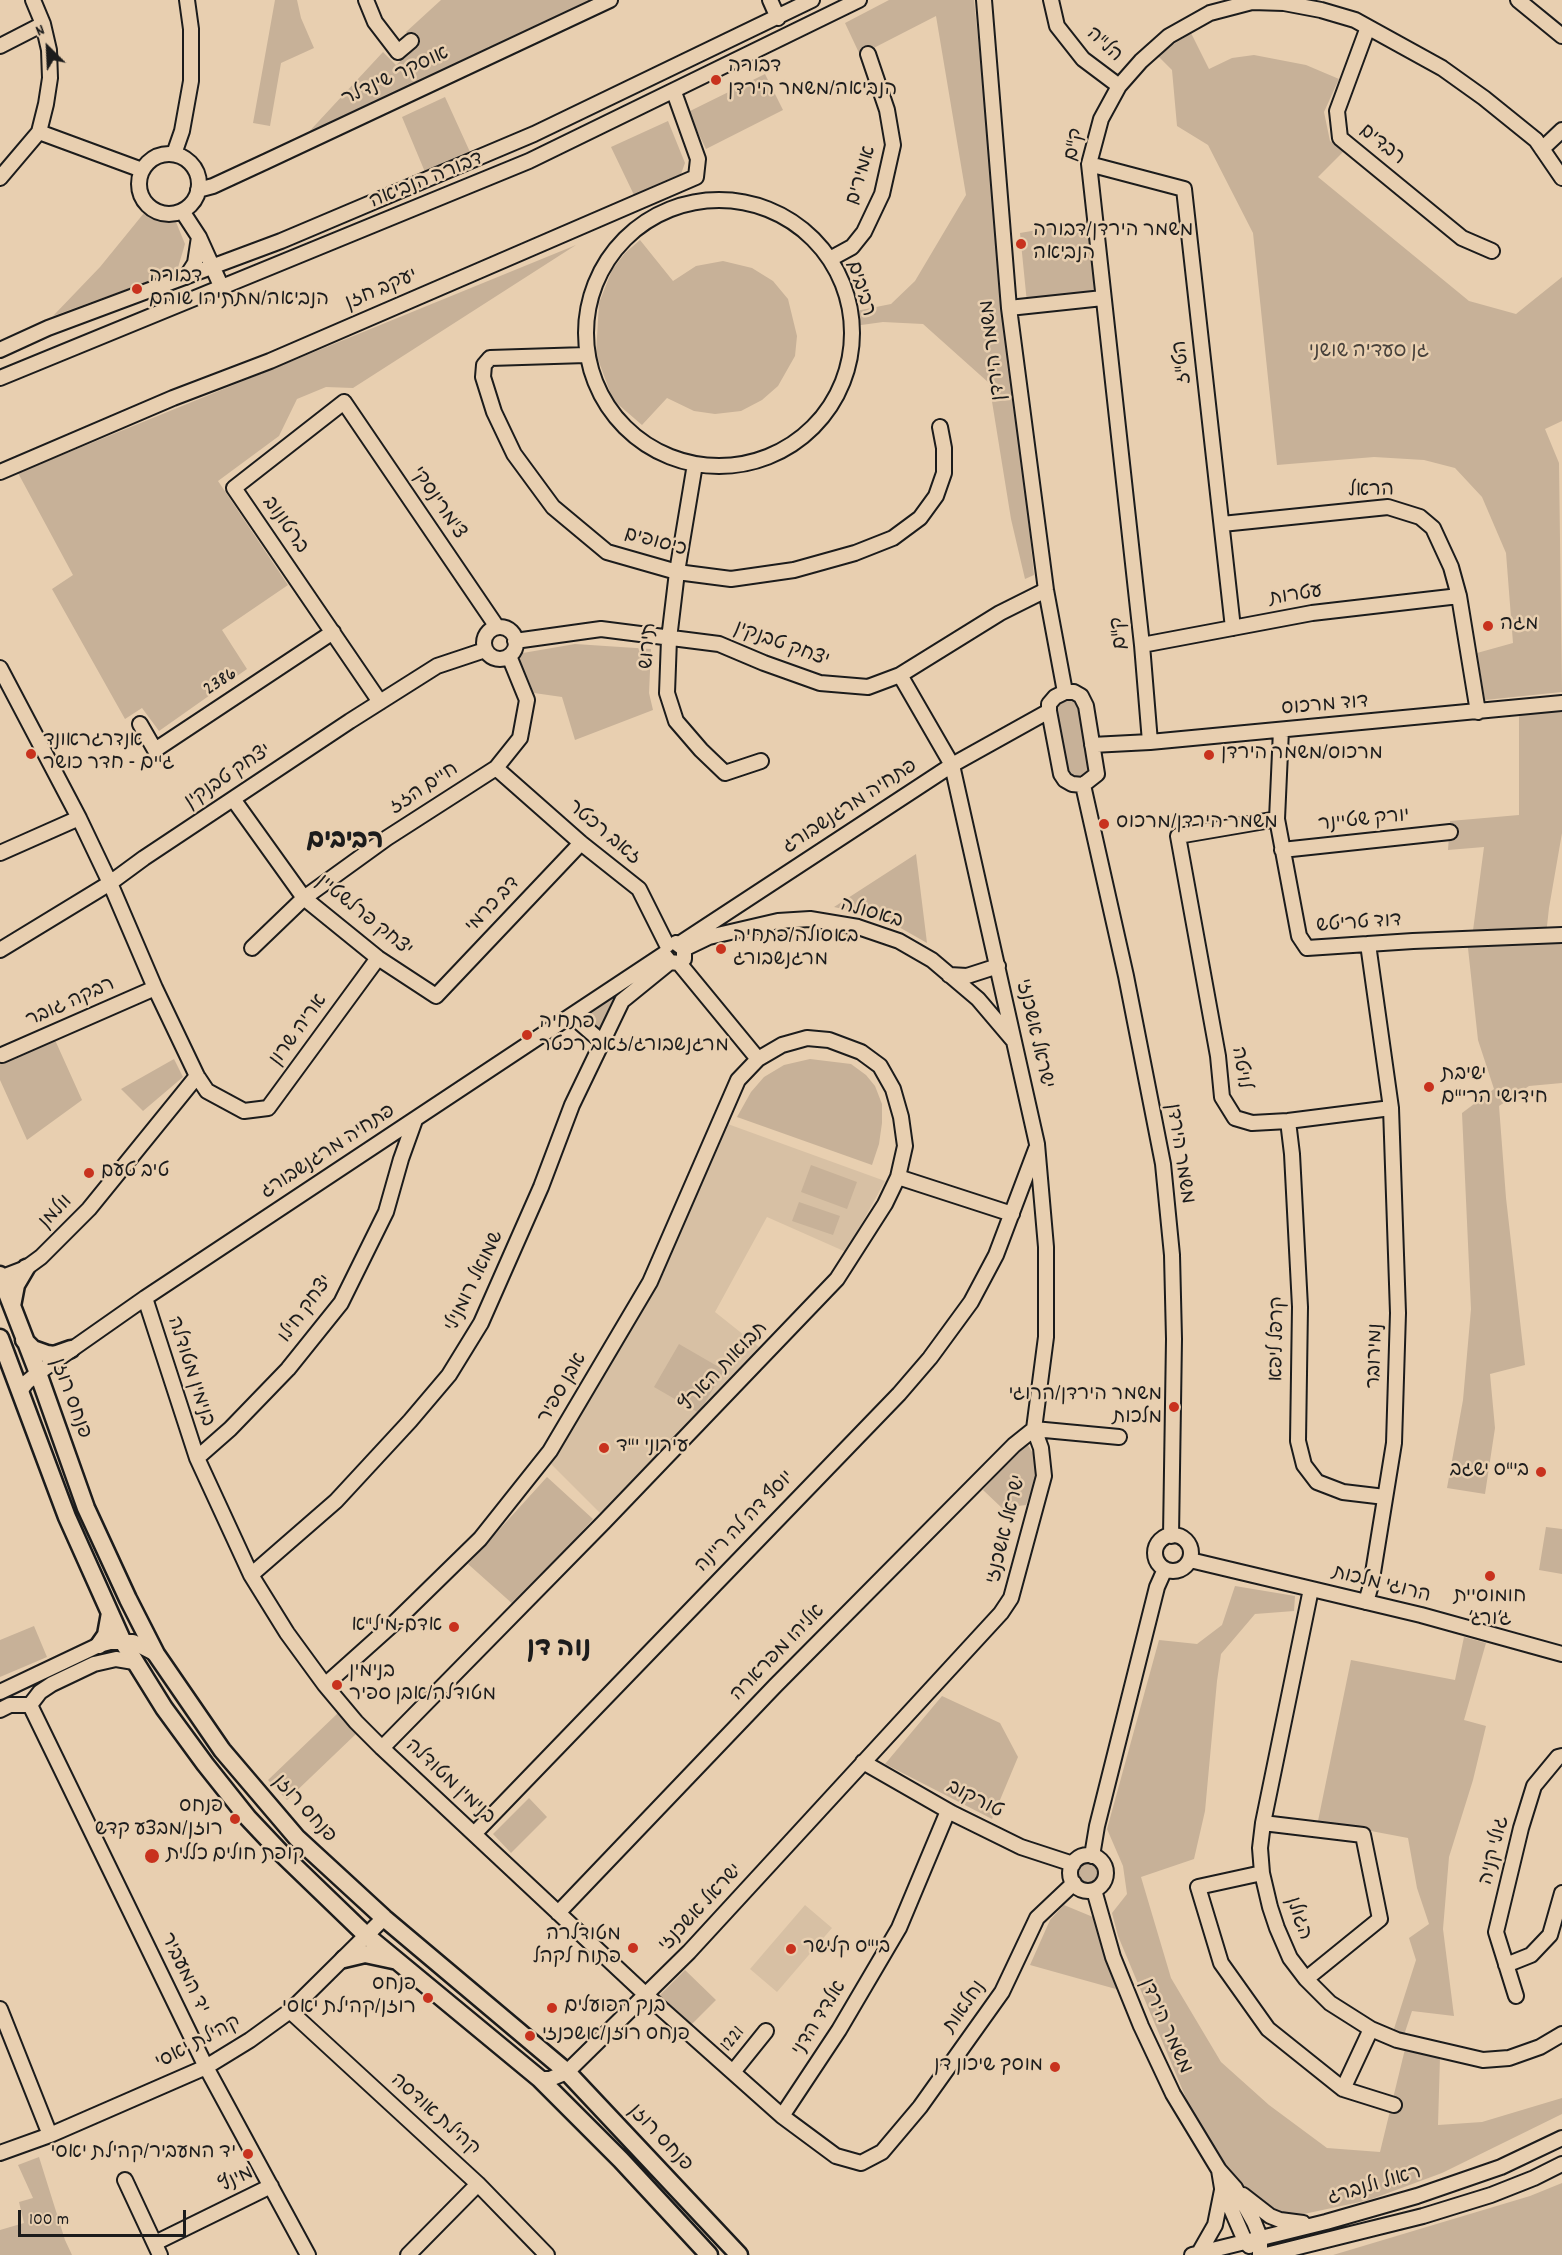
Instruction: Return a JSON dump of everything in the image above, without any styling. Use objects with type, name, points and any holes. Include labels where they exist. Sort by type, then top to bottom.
[{"type":"main road","points":[[12,1307],[16,1285],[26,1268]]},
{"type":"main road","name":"פנחס רוזן","points":[[0,1277],[38,1373],[86,1508],[128,1599],[156,1654],[222,1750],[297,1838],[384,1918],[567,2072],[739,2255]]},
{"type":"main road","points":[[0,1338],[67,1517],[123,1641],[164,1708],[205,1764],[248,1818],[367,1936],[540,2079],[621,2160],[709,2255]]},
{"type":"main road","points":[[24,1340],[33,1348],[47,1354],[54,1355],[71,1349]]},
{"type":"main road","points":[[99,1645],[106,1635],[110,1613]]},
{"type":"main road","points":[[344,1959],[365,1954],[395,1960]]},
{"type":"street","points":[[0,178],[39,132],[50,78],[50,50],[33,0]]},
{"type":"street","points":[[174,154],[182,131],[191,81],[191,29],[187,0]]},
{"type":"street","points":[[366,0],[375,22],[398,52],[411,41]]},
{"type":"street","name":"אוסקר שינדלר","points":[[198,190],[213,186],[610,0]]},
{"type":"street","points":[[770,0],[778,18]]},
{"type":"street","name":"דבורה הנביאה","points":[[0,350],[48,328],[213,267],[534,135],[812,0]]},
{"type":"street","name":"דבורה הנביאה","points":[[0,378],[530,161],[859,0]]},
{"type":"street","name":"משמר הירדן","points":[[984,0],[1009,308],[1046,590],[1065,692]]},
{"type":"street","name":"הל\"ה","points":[[1051,0],[1057,26],[1083,59],[1119,86]]},
{"type":"street","points":[[1518,0],[1562,36]]},
{"type":"street","name":"ק\"ם","points":[[1150,742],[1142,645],[1089,164],[1101,119],[1119,86],[1141,61],[1169,36],[1210,13],[1252,2],[1323,5],[1442,68],[1485,98],[1536,140],[1562,178]]},
{"type":"street","points":[[0,46],[43,24]]},
{"type":"street","name":"רבדים","points":[[1368,27],[1337,111],[1340,138],[1462,238],[1492,251]]},
{"type":"street","name":"אמירים","points":[[830,259],[852,247],[864,232],[882,194],[893,145],[887,110],[868,54]]},
{"type":"street","name":"יעקב חזן","points":[[0,472],[172,398],[281,356],[696,177],[698,159],[674,92]]},
{"type":"street","points":[[1542,149],[1562,130]]},
{"type":"street","points":[[39,132],[142,170]]},
{"type":"street","points":[[164,154],[174,154],[186,159],[194,167],[198,174],[198,190],[191,205],[182,211],[162,214],[144,202],[139,190],[142,170],[154,158],[164,154]]},
{"type":"street","name":"הט\"ז","points":[[1089,164],[1184,189],[1233,628]]},
{"type":"street","name":"רביבים","points":[[709,200],[732,200],[774,211],[811,236],[830,259],[852,326],[851,365],[836,405],[797,444],[759,459],[725,466],[695,464],[648,446],[610,411],[586,355],[586,315],[600,271],[630,233],[670,209],[709,200]]},
{"type":"street","points":[[182,211],[199,237],[222,288]]},
{"type":"street","points":[[186,277],[195,263],[199,237]]},
{"type":"street","points":[[1009,308],[1103,298]]},
{"type":"street","name":"כיסופים","points":[[586,355],[490,358],[484,365],[483,377],[494,412],[514,454],[553,507],[608,552],[677,572],[732,579],[794,570],[855,553],[893,538],[920,518],[936,496],[944,473],[944,448],[940,427]]},
{"type":"street","name":"צ'מרינסקי","points":[[344,402],[497,627]]},
{"type":"street","name":"ברטונוב","points":[[344,402],[234,488],[380,702]]},
{"type":"street","name":"תירוש","points":[[695,464],[677,572],[669,639],[667,693],[676,721],[701,750],[726,773],[761,761]]},
{"type":"street","name":"הראל","points":[[1222,524],[1388,507],[1420,518],[1433,528],[1451,567],[1459,596],[1478,712]]},
{"type":"street","name":"יצחק טבנקין","points":[[515,640],[601,629],[719,644],[820,683],[868,687],[900,675],[1000,613],[1046,590]]},
{"type":"street","name":"עטרות","points":[[1142,645],[1312,613],[1459,596]]},
{"type":"street","points":[[497,627],[507,628],[515,640],[514,649],[509,656],[504,658],[493,657],[485,650],[485,636],[497,627]]},
{"type":"street","name":"2386","points":[[140,724],[155,750],[333,632]]},
{"type":"street","name":"יצחק טבנקין","points":[[0,950],[110,883],[436,666],[485,650]]},
{"type":"street","name":"חיים הזז","points":[[252,948],[304,898],[387,838],[496,768],[520,738],[527,700],[509,656]]},
{"type":"street","points":[[0,668],[110,883],[155,988],[197,1076]]},
{"type":"street","name":"ישראל אשכנזי","points":[[567,2072],[689,1953],[1001,1613],[1011,1598],[1044,1476],[1041,1448],[1034,1429],[1046,1337],[1046,1247],[1037,1144],[952,765],[900,675]]},
{"type":"street","points":[[1065,692],[1074,692],[1082,696],[1086,706],[1097,774],[1083,786],[1072,784],[1061,774],[1049,704],[1065,692]]},
{"type":"street","name":"דוד מרכוס","points":[[1092,745],[1150,742],[1562,703]]},
{"type":"street","name":"פתחיה מרגנשבורג","points":[[20,1391],[38,1373],[145,1298],[572,1016],[674,953],[952,765],[1049,711]]},
{"type":"street","name":"דוד טריטש","points":[[1281,730],[1277,819],[1299,936],[1307,948],[1562,935]]},
{"type":"street","name":"זאב רכטר","points":[[496,768],[581,843],[639,889],[674,953],[758,1059]]},
{"type":"street","name":"משמר הירדן","points":[[1083,786],[1126,976],[1163,1164],[1172,1255],[1174,1339],[1172,1536]]},
{"type":"street","name":"יצחק פרלשטיין","points":[[233,799],[304,898],[378,958],[436,996]]},
{"type":"street","points":[[0,853],[79,819]]},
{"type":"street","name":"לויטה","points":[[1277,819],[1178,836],[1218,1056],[1222,1096],[1235,1118],[1252,1123],[1288,1121],[1391,1108]]},
{"type":"street","name":"יורק שטיינר","points":[[1282,850],[1450,832]]},
{"type":"street","name":"דב כרמי","points":[[436,996],[581,843]]},
{"type":"street","name":"באסולה","points":[[674,953],[709,937],[778,921],[810,919],[858,927],[899,941],[932,960],[978,999],[1014,1041]]},
{"type":"street","points":[[1368,944],[1391,1108]]},
{"type":"street","name":"שמואל רומנילי","points":[[251,1575],[336,1502],[449,1375],[481,1323],[541,1187],[572,1105],[622,1001],[674,953]]},
{"type":"street","name":"אריה שרון","points":[[197,1076],[207,1091],[244,1111],[268,1108],[378,958]]},
{"type":"street","points":[[949,975],[967,976],[998,966]]},
{"type":"street","name":"רבקה גובר","points":[[2,1055],[155,988]]},
{"type":"street","points":[[572,1016],[602,1042]]},
{"type":"street","name":"תבואות הארץ","points":[[382,1748],[604,1522],[837,1279],[885,1204],[898,1177],[905,1146],[901,1117],[893,1089],[879,1066],[861,1052],[830,1040],[807,1038],[782,1046],[758,1059]]},
{"type":"street","name":"אבן ספיר","points":[[324,1685],[392,1625],[480,1539],[550,1451],[650,1282],[738,1080],[758,1059]]},
{"type":"street","name":"וולמן","points":[[0,1277],[26,1268],[41,1257],[89,1209],[197,1076]]},
{"type":"street","name":"נמירובר","points":[[1366,1602],[1371,1585],[1394,1443],[1398,1313],[1391,1108]]},
{"type":"street","name":"יצחק חילו","points":[[197,1458],[230,1429],[288,1369],[341,1303],[386,1212],[415,1120]]},
{"type":"street","name":"קרפל ליפא","points":[[1288,1121],[1292,1154],[1300,1307],[1298,1441],[1304,1465],[1317,1482],[1343,1492],[1385,1497]]},
{"type":"street","points":[[387,1139],[401,1159]]},
{"type":"street","name":"יוסף דה לה ריינה","points":[[474,1834],[899,1394],[930,1358],[971,1302],[996,1255],[1037,1144]]},
{"type":"street","points":[[898,1177],[1012,1214]]},
{"type":"street","name":"בנימין מטודלה","points":[[145,1298],[197,1458],[251,1575],[324,1685],[382,1748],[645,1994],[782,2116],[836,2156],[861,2163],[882,2152]]},
{"type":"street","points":[[1034,1429],[1119,1437]]},
{"type":"street","name":"אליהו מפרארה","points":[[558,1913],[775,1686],[1014,1445],[1034,1429]]},
{"type":"street","points":[[1172,1536],[1183,1538],[1191,1548],[1190,1560],[1182,1569],[1176,1571],[1165,1569],[1157,1561],[1156,1550],[1161,1540],[1172,1536]]},
{"type":"street","name":"הרוגי מלכות","points":[[1190,1560],[1366,1602],[1562,1654]]},
{"type":"street","points":[[1092,1856],[1096,1826],[1157,1587],[1165,1569]]},
{"type":"street","name":"הגולן","points":[[1311,1589],[1263,1823],[1260,1848],[1263,1873],[1277,1928],[1290,1958],[1306,1980],[1330,2003],[1371,2029],[1397,2040],[1483,2060],[1509,2058],[1540,2047],[1562,2034]]},
{"type":"street","points":[[0,1692],[81,1653],[110,1642],[133,1642],[156,1654]]},
{"type":"street","points":[[0,1710],[10,1705],[30,1705],[40,1692],[52,1684],[94,1664],[116,1659],[134,1662]]},
{"type":"street","name":"יד המעביר","points":[[30,1705],[206,2067],[308,2255]]},
{"type":"street","name":"גולי קניה","points":[[1516,1996],[1496,1932],[1521,1828],[1534,1786],[1562,1756]]},
{"type":"street","name":"טורקוב","points":[[863,1762],[948,1811],[1021,1847],[1073,1864]]},
{"type":"street","name":"אלדד הדני","points":[[782,2116],[839,2030],[899,1928],[948,1811]]},
{"type":"street","points":[[1263,1823],[1362,1835],[1380,1919],[1306,1980]]},
{"type":"street","points":[[1092,1856],[1102,1862],[1106,1872],[1103,1883],[1094,1890],[1081,1890],[1074,1883],[1070,1874],[1073,1864],[1081,1857],[1092,1856]]},
{"type":"street","points":[[1263,1873],[1198,1887],[1221,1963],[1268,2029],[1343,2089],[1394,2105]]},
{"type":"street","name":"נחלאות","points":[[882,2152],[920,2107],[1002,1992],[1036,1918],[1074,1883]]},
{"type":"street","name":"משמר הירדן","points":[[1094,1890],[1110,1948],[1140,2026],[1173,2094],[1228,2188],[1260,2237],[1259,2255]]},
{"type":"street","points":[[1506,1965],[1531,1955],[1550,1935],[1562,1893]]},
{"type":"street","name":"קהילת יאסי","points":[[0,2153],[50,2135],[206,2067],[250,2040],[290,2011],[384,1918]]},
{"type":"street","points":[[0,2009],[50,2135]]},
{"type":"street","name":"קהילת אודסה","points":[[290,2011],[478,2184],[547,2255]]},
{"type":"street","points":[[1343,2089],[1371,2029]]},
{"type":"street","name":"1221","points":[[733,2072],[766,2031]]},
{"type":"street","points":[[540,2079],[555,2078],[567,2072]]},
{"type":"street","name":"ראול ולנברג","points":[[1196,2254],[1326,2222],[1418,2196],[1501,2167],[1562,2138]]},
{"type":"street","name":"ראול ולנברג","points":[[1266,2255],[1423,2216],[1523,2182],[1562,2164]]},
{"type":"street","name":"מינץ","points":[[126,2180],[158,2249],[271,2186]]},
{"type":"street","points":[[417,2252],[478,2184]]},
{"type":"street","points":[[1196,2254],[1215,2225],[1228,2188],[1280,2220],[1326,2222]]},
{"type":"street","name":"משמר הירדן","points":[[1228,2188],[1245,2241],[1259,2255]]},
{"type":"shaded area","points":[[725,1123],[885,1181],[846,1252],[767,1217],[715,1312],[764,1351],[603,1516],[549,1462],[557,1451]]},
{"type":"shaded area","name":"בי\"ס קלישר","points":[[805,1905],[832,1928],[777,1992],[750,1969]]},
{"type":"green space","points":[[275,0],[297,0],[301,18],[314,48],[281,63],[270,126],[253,123]]},
{"type":"green space","points":[[441,0],[599,0],[305,136],[383,52],[396,65],[416,47],[406,32]]},
{"type":"green space","points":[[889,0],[974,0],[1034,575],[1025,579],[1011,519],[989,383],[923,324],[883,322],[854,326],[851,312],[891,304],[915,281],[966,195],[936,16],[860,55],[845,23]]},
{"type":"green space","name":"גן סעדיה שושני","points":[[1191,33],[1209,69],[1232,58],[1254,55],[1306,65],[1339,79],[1324,112],[1330,141],[1344,151],[1318,177],[1469,301],[1516,314],[1562,277],[1562,421],[1545,429],[1559,463],[1562,692],[1485,700],[1477,653],[1513,643],[1506,553],[1482,497],[1455,468],[1424,460],[1374,457],[1277,465],[1253,233],[1208,145],[1177,126],[1172,70],[1157,55]]},
{"type":"green space","points":[[765,74],[783,110],[706,149],[688,112]]},
{"type":"green space","points":[[445,97],[470,152],[425,172],[402,117]]},
{"type":"green space","points":[[668,121],[685,163],[681,174],[634,195],[611,147]]},
{"type":"green space","points":[[144,213],[162,221],[176,222],[185,244],[177,271],[53,316],[100,267]]},
{"type":"green space","points":[[1089,221],[1094,293],[1027,303],[1020,233]]},
{"type":"green space","points":[[640,240],[673,281],[696,266],[723,261],[752,268],[773,281],[788,299],[797,336],[795,356],[778,386],[762,400],[741,411],[715,414],[694,411],[667,398],[642,425],[613,400],[596,354],[599,303],[612,270],[625,253]]},
{"type":"green space","points":[[576,245],[353,388],[326,387],[297,399],[279,436],[218,481],[288,585],[222,630],[247,669],[159,731],[142,708],[125,719],[52,589],[73,575],[18,473]]},
{"type":"green space","points":[[575,644],[651,649],[649,693],[653,710],[575,740],[562,697],[534,693],[517,654]]},
{"type":"green space","points":[[1066,699],[1073,700],[1080,706],[1091,770],[1084,776],[1074,778],[1066,773],[1056,711],[1058,704]]},
{"type":"green space","points":[[1562,709],[1562,833],[1546,935],[1562,934],[1562,1083],[1529,1086],[1499,1106],[1506,1198],[1525,1365],[1490,1374],[1495,1428],[1485,1494],[1447,1488],[1463,1400],[1471,1309],[1462,1113],[1494,1089],[1478,1040],[1467,939],[1472,938],[1484,847],[1448,850],[1450,821],[1519,815],[1519,714]]},
{"type":"green space","points":[[916,854],[927,943],[883,918],[834,907]]},
{"type":"green space","points":[[666,962],[611,1005],[599,1033],[577,1015]]},
{"type":"green space","points":[[55,1040],[82,1100],[27,1140],[0,1080],[0,1063]]},
{"type":"green space","points":[[174,1059],[183,1077],[143,1111],[121,1089]]},
{"type":"green space","points":[[810,1059],[851,1064],[866,1075],[875,1086],[882,1104],[882,1123],[879,1144],[872,1165],[737,1117],[751,1092],[764,1077],[784,1065]]},
{"type":"green space","points":[[811,1165],[857,1182],[847,1209],[801,1192]]},
{"type":"green space","points":[[799,1202],[840,1216],[833,1235],[792,1221]]},
{"type":"green space","points":[[679,1344],[724,1370],[699,1413],[654,1387]]},
{"type":"green space","points":[[1028,1445],[1035,1457],[1037,1476],[1026,1505],[1002,1508],[983,1490],[1015,1454]]},
{"type":"green space","points":[[547,1477],[593,1519],[515,1606],[468,1564]]},
{"type":"green space","points":[[1546,1527],[1562,1529],[1562,1574],[1539,1570]]},
{"type":"green space","points":[[1235,1586],[1295,1596],[1294,1611],[1255,1614],[1221,1654],[1205,1811],[1194,1859],[1141,1877],[1171,1978],[1221,2062],[1269,2105],[1327,2148],[1380,2152],[1405,2049],[1440,2057],[1438,2125],[1482,2122],[1562,2098],[1562,2114],[1442,2173],[1369,2200],[1290,2217],[1265,2207],[1227,2169],[1191,2110],[1118,1936],[1112,1913],[1127,1894],[1123,1866],[1107,1829],[1159,1640],[1197,1644],[1222,1625]]},
{"type":"green space","points":[[34,1626],[47,1657],[0,1677],[0,1640]]},
{"type":"green space","points":[[1464,1637],[1486,1643],[1464,1720],[1486,1726],[1473,1780],[1449,1857],[1443,1929],[1454,2016],[1412,2011],[1403,2038],[1392,2035],[1416,1960],[1409,1938],[1429,1924],[1417,1888],[1408,1838],[1318,1821],[1351,1660],[1455,1680]]},
{"type":"green space","points":[[942,1696],[1000,1723],[1018,1757],[992,1819],[885,1764]]},
{"type":"green space","points":[[338,1713],[357,1733],[287,1800],[268,1780]]},
{"type":"green space","points":[[529,1798],[547,1817],[511,1853],[493,1834]]},
{"type":"green space","points":[[1088,1859],[1098,1863],[1102,1873],[1098,1883],[1088,1887],[1078,1883],[1074,1873],[1078,1863]]},
{"type":"green space","points":[[1064,1905],[1093,1917],[1123,1991],[1030,1965],[1050,1920]]},
{"type":"green space","points":[[685,1970],[716,2000],[691,2025],[660,1995]]},
{"type":"green space","points":[[39,2157],[65,2240],[72,2255],[0,2255],[0,2230],[24,2223],[19,2202],[33,2198],[18,2165]]},
{"type":"green space","points":[[1562,2183],[1562,2255],[1333,2255],[1530,2196]]},
{"type":"place","name":"דבורה הנביאה/משמר הירדן","points":[[716,80]]},
{"type":"place","name":"משמר הירדן/דבורה הנביאה","points":[[1021,244]]},
{"type":"place","name":"דבורה הנביאה/מתתיהו שוהם","points":[[137,289]]},
{"type":"place","name":"מגה","points":[[1488,626]]},
{"type":"place","name":"אנדרגראונד ג'ים - חדר כושר","points":[[31,754]]},
{"type":"place","name":"מרכוס/משמר הירדן","points":[[1209,755]]},
{"type":"place","name":"משמר הירדן/מרכוס","points":[[1104,824]]},
{"type":"place","name":"באסולה/פתחיה מרגנשבורג","points":[[721,949]]},
{"type":"place","name":"פתחיה מרגנשבורג/זאב רכטר","points":[[527,1035]]},
{"type":"place","name":"ישיבת חידושי הרי\"ם","points":[[1429,1087]]},
{"type":"place","name":"טיב טעם","points":[[89,1173]]},
{"type":"place","name":"משמר הירדן/הרוגי מלכות","points":[[1174,1407]]},
{"type":"place","name":"עירוני י\"ד","points":[[604,1448]]},
{"type":"place","name":"בי\"ס ישגב","points":[[1541,1472]]},
{"type":"place","name":"חומוסיית ג׳ורג׳","points":[[1490,1576]]},
{"type":"place","name":"אדם-מיל\"א","points":[[454,1627]]},
{"type":"place","name":"בנימין מטודלה/אבן ספיר","points":[[337,1685]]},
{"type":"place","name":"פנחס רוזן/מבצע קדש","points":[[235,1819]]},
{"type":"place","name":"קופת חולים כללית","points":[[152,1856]]},
{"type":"place","name":"מטודלרה פתוח לקהל","points":[[633,1948]]},
{"type":"place","name":"בי\"ס קלישר","points":[[791,1949]]},
{"type":"place","name":"פנחס רוזן/קהילת יאסי","points":[[428,1998]]},
{"type":"place","name":"בנק הפועלים","points":[[552,2008]]},
{"type":"place","name":"פנחס רוזן/אשכנזי","points":[[530,2036]]},
{"type":"place","name":"מוסך שיכון דן","points":[[1055,2067]]},
{"type":"place","name":"יד המעביר/קהילת יאסי","points":[[248,2154]]},
{"type":"district","name":"רביבים","points":[[345,843]]},
{"type":"district","name":"נוה דן","points":[[559,1651]]}]
